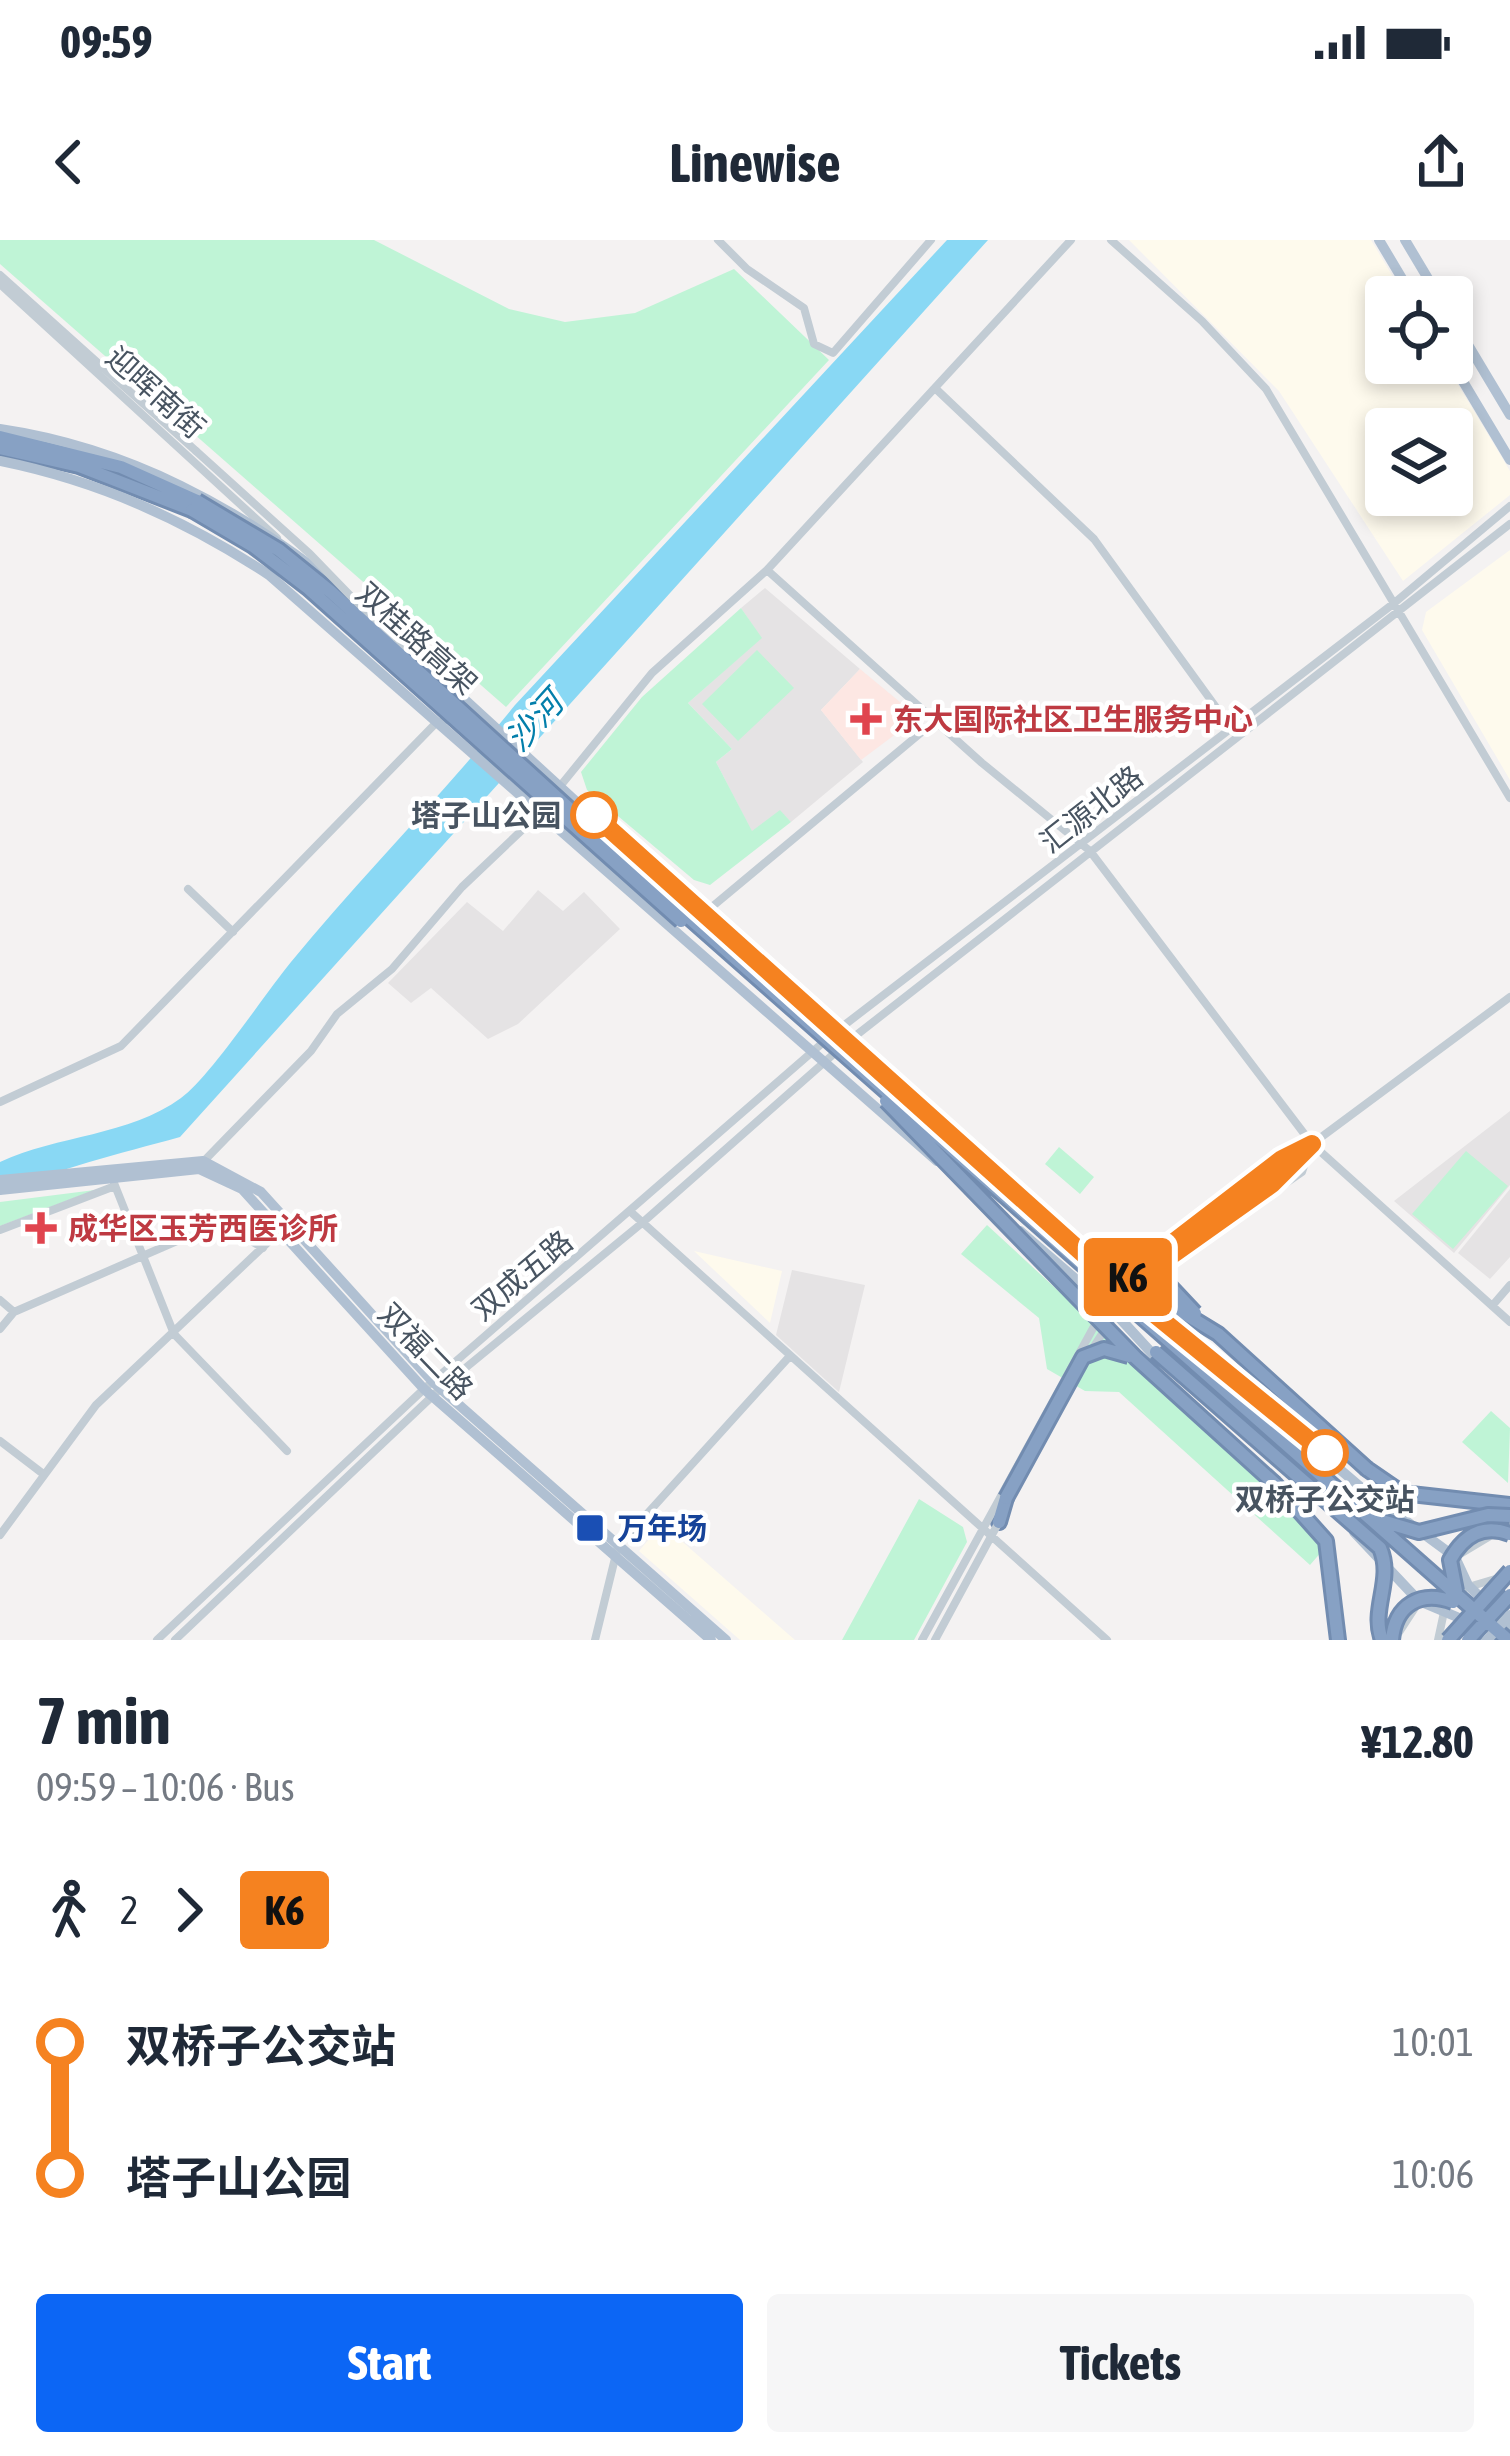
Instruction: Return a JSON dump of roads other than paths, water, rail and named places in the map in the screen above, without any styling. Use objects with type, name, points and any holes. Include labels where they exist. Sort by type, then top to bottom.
[{"type":"highway","points":[[0,433],[121,467],[194,506]]},
{"type":"highway","points":[[1,458],[80,466],[194,506]]},
{"type":"highway","name":"双桂路高架","points":[[194,506],[298,565],[461,699],[888,1098]]},
{"type":"highway","name":"双桂路高架","points":[[194,506],[308,588],[1364,1519],[1453,1604],[1506,1636]]},
{"type":"highway","points":[[888,1098],[1089,1258],[1218,1334]]},
{"type":"highway","points":[[888,1098],[1136,1358],[1322,1533],[1333,1571],[1338,1640]]},
{"type":"highway","points":[[1283,1172],[1168,1255],[1162,1268],[1168,1287],[1388,1487],[1510,1505]]},
{"type":"highway","points":[[1124,1289],[1364,1519],[1387,1570],[1377,1626],[1382,1640]]},
{"type":"highway","points":[[999,1522],[1006,1498],[1083,1358],[1104,1349],[1136,1358]]},
{"type":"highway","points":[[1156,1352],[1380,1548]]},
{"type":"highway","points":[[1316,1489],[1364,1519],[1419,1532],[1488,1515],[1510,1520]]},
{"type":"highway","points":[[1393,1640],[1400,1610],[1415,1600],[1433,1596],[1453,1604],[1454,1552],[1481,1530],[1510,1534]]},
{"type":"highway","points":[[1448,1640],[1510,1573]]},
{"type":"highway","points":[[1468,1640],[1510,1595]]},
{"type":"main road","points":[[1379,240],[1400,276]]},
{"type":"main road","points":[[1405,240],[1426,276]]},
{"type":"main road","points":[[1473,353],[1510,415]]},
{"type":"main road","points":[[1465,384],[1510,460]]},
{"type":"main road","points":[[0,433],[85,448],[216,501],[278,539],[404,639],[461,699],[544,767],[701,916],[1124,1289],[1394,1514],[1455,1557],[1468,1585],[1506,1636]]},
{"type":"main road","points":[[85,448],[121,467]]},
{"type":"main road","points":[[1,458],[95,485],[184,521],[269,575],[816,1049],[1156,1352]]},
{"type":"main road","points":[[0,1190],[201,1165]]},
{"type":"main road","name":"双福二路","points":[[201,1165],[248,1183],[433,1389],[726,1640]]},
{"type":"main road","points":[[0,1180],[111,1178]]},
{"type":"main road","points":[[1115,1313],[1161,1363],[1365,1544],[1419,1601],[1453,1604],[1485,1640],[1510,1615]]},
{"type":"main road","points":[[1365,1544],[1394,1514]]},
{"type":"main road","name":"双福二路","points":[[616,1550],[711,1640]]},
{"type":"street","points":[[718,240],[747,268],[805,308],[814,344],[832,353],[932,240]]},
{"type":"street","points":[[201,1165],[311,1051],[338,1014],[392,969],[462,887],[541,812],[652,673],[767,570],[1071,240]]},
{"type":"street","points":[[1111,240],[1202,321],[1266,389],[1510,798]]},
{"type":"street","points":[[0,279],[310,554],[461,699],[459,713],[122,1046],[0,1102]]},
{"type":"street","name":"迎晖南街","points":[[0,279],[278,539]]},
{"type":"street","points":[[936,389],[1094,539],[1235,733]]},
{"type":"street","name":"汇源北路","points":[[828,1060],[1510,506]]},
{"type":"street","name":"汇源北路","points":[[1235,733],[1399,615],[1510,524]]},
{"type":"street","points":[[767,570],[934,721],[1087,848],[1312,1144],[1510,1322]]},
{"type":"street","points":[[701,916],[934,721]]},
{"type":"street","points":[[445,725],[467,727],[529,781],[547,789],[562,784]]},
{"type":"street","name":"汇源北路","points":[[816,1049],[1087,848]]},
{"type":"street","points":[[188,890],[233,932]]},
{"type":"street","points":[[1141,1280],[1283,1172],[1312,1144],[1510,997]]},
{"type":"street","name":"双成五路","points":[[157,1640],[816,1049]]},
{"type":"street","name":"双成五路","points":[[175,1640],[433,1389],[643,1223],[828,1060]]},
{"type":"street","points":[[934,1640],[1124,1289],[1184,1260],[1302,1172],[1312,1144]]},
{"type":"street","points":[[922,1640],[1103,1303],[1282,1159],[1312,1144]]},
{"type":"street","points":[[0,1230],[111,1178],[174,1334],[287,1451]]},
{"type":"street","points":[[632,1213],[1107,1640]]},
{"type":"street","points":[[0,1534],[96,1405],[286,1226]]},
{"type":"street","points":[[0,1329],[14,1312],[177,1241],[211,1234],[243,1236],[263,1248]]},
{"type":"street","points":[[1492,1306],[1510,1285]]},
{"type":"street","points":[[0,1300],[14,1312]]},
{"type":"street","points":[[595,1640],[616,1550],[788,1357]]},
{"type":"street","points":[[0,1441],[42,1473]]},
{"type":"street","points":[[1455,1557],[1510,1520]]},
{"type":"street","points":[[1438,1640],[1453,1604],[1468,1585],[1510,1573]]},
{"type":"street","points":[[1393,1640],[1419,1601]]},
{"type":"water","name":"沙河","points":[[947,240],[988,240],[180,1137],[66,1169],[0,1195],[0,1162],[139,1120],[161,1111],[193,1087],[318,929],[515,705]]},
{"type":"place","name":"东大国际社区卫生服务中心","points":[[866,719]]},
{"type":"place","name":"塔子山公园","points":[[594,815]]},
{"type":"place","name":"成华区玉芳西医诊所","points":[[41,1228]]},
{"type":"place","name":"双桥子公交站","points":[[1325,1453]]},
{"type":"place","name":"万年场","points":[[590,1528]]}]
